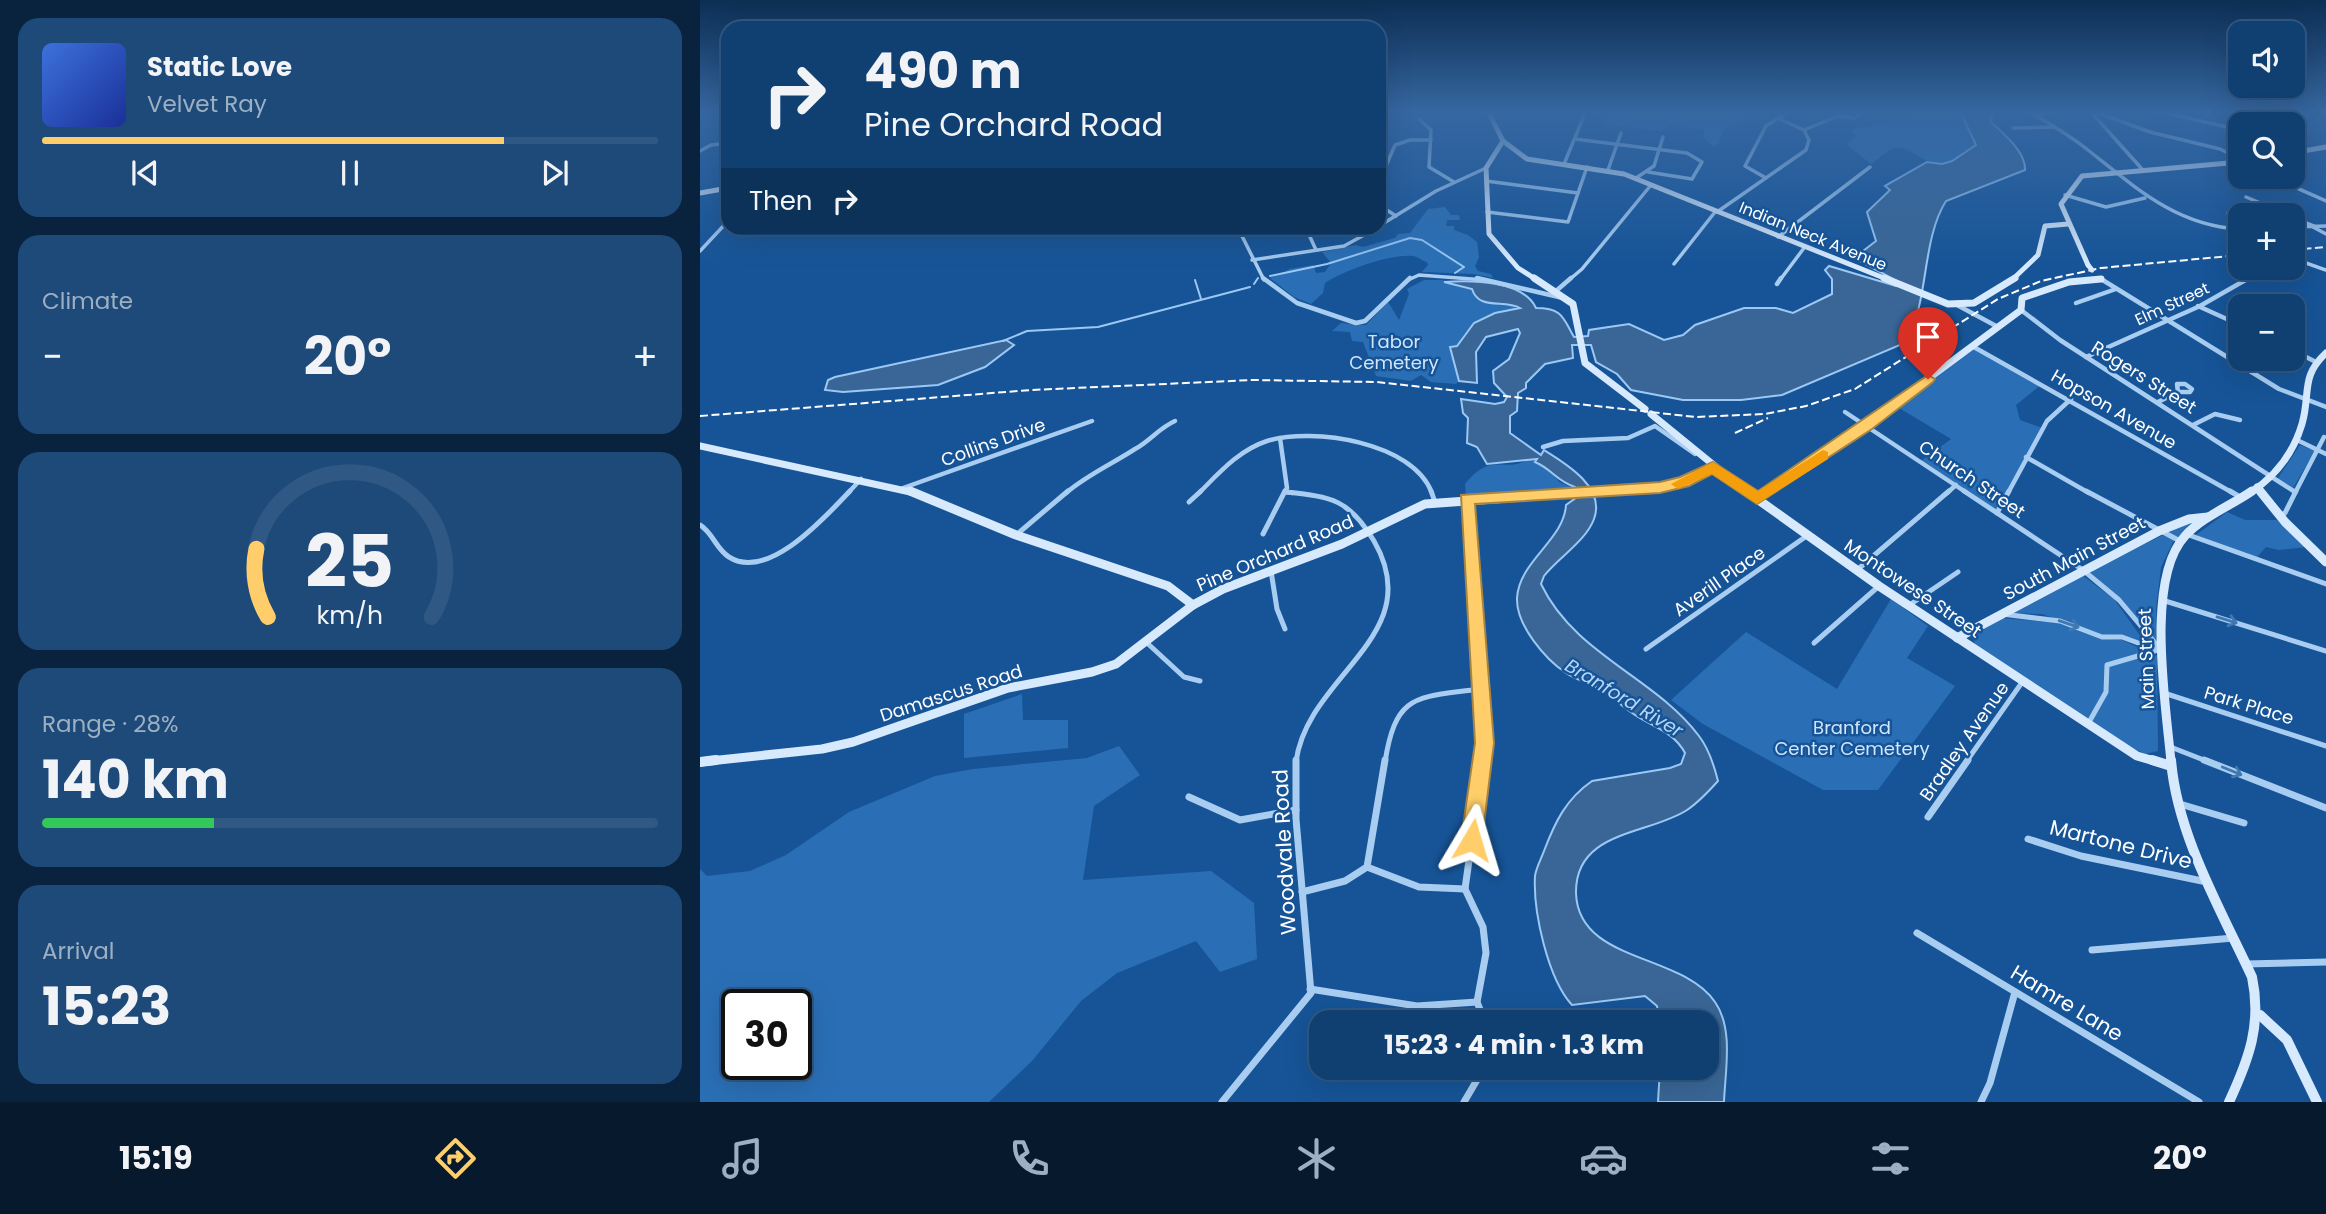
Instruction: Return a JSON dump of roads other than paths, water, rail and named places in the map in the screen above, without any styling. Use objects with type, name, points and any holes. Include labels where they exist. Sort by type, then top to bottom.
[{"type":"street","points":[[1429,162],[1429,167],[1454,181]]},
{"type":"street","points":[[1488,162],[1486,181],[1489,234],[1500,250],[1522,271],[1567,298]]},
{"type":"street","name":"Indian Neck Avenue","points":[[1552,162],[1608,170],[1636,178],[1804,248],[1956,305],[1998,327]]},
{"type":"street","points":[[1608,170],[1611,162]]},
{"type":"street","points":[[1636,178],[1648,172],[1655,162]]},
{"type":"street","points":[[1648,172],[1692,179],[1703,162]]},
{"type":"street","points":[[1747,162],[1745,166],[1766,178]]},
{"type":"street","points":[[1674,264],[1716,212],[1788,162]]},
{"type":"street","points":[[2101,162],[2146,198],[2166,210],[2222,230],[2228,230]]},
{"type":"street","points":[[2136,162],[2142,169]]},
{"type":"street","points":[[2214,162],[2081,176],[2061,204],[2090,268],[2101,279],[2279,389],[2326,407]]},
{"type":"street","points":[[1487,212],[1568,222],[1587,167]]},
{"type":"street","points":[[1778,237],[1870,167]]},
{"type":"street","points":[[1386,222],[1454,181],[1486,168]]},
{"type":"street","points":[[1486,181],[1578,193]]},
{"type":"street","points":[[1556,291],[1576,276],[1651,185]]},
{"type":"street","points":[[700,193],[721,188]]},
{"type":"street","points":[[2299,189],[2326,201]]},
{"type":"street","points":[[2065,195],[2106,207],[2146,198]]},
{"type":"street","points":[[2246,197],[2260,203]]},
{"type":"street","points":[[1386,210],[1396,216]]},
{"type":"street","points":[[2305,222],[2326,234]]},
{"type":"street","points":[[1956,305],[1977,301],[2021,275],[2038,255],[2045,226],[2068,224]]},
{"type":"street","points":[[2305,227],[2326,226]]},
{"type":"street","points":[[700,251],[721,228]]},
{"type":"street","points":[[1241,235],[1265,282],[1289,299],[1356,323],[1365,321],[1409,279],[1419,275],[1471,276],[1567,298]]},
{"type":"street","points":[[1309,235],[1316,250]]},
{"type":"street","points":[[1252,260],[1344,246],[1364,235]]},
{"type":"street","points":[[1777,284],[1804,248]]},
{"type":"street","points":[[2305,262],[2326,270]]},
{"type":"street","points":[[1757,499],[1867,426],[2021,310],[2020,299],[2069,282],[2101,279]]},
{"type":"street","name":"Elm Street","points":[[2086,357],[2198,306],[2247,280]]},
{"type":"street","points":[[2076,303],[2116,289]]},
{"type":"street","name":"Montowese Street","points":[[1567,298],[1576,310],[1580,347],[1585,363],[1592,371],[1689,442],[1710,464],[1879,586],[2022,681],[2140,757],[2171,766]]},
{"type":"street","points":[[2198,306],[2228,320]]},
{"type":"street","name":"Rogers Street","points":[[2021,310],[2086,357],[2295,492]]},
{"type":"street","name":"Hopson Avenue","points":[[1972,346],[2071,399],[2241,498]]},
{"type":"street","points":[[2305,356],[2315,361],[2326,353]]},
{"type":"street","name":"Main Street","points":[[2260,1015],[2258,996],[2246,964],[2207,882],[2179,804],[2168,746],[2162,652],[2162,600],[2165,569],[2183,538],[2209,517],[2274,476],[2297,440],[2309,373],[2315,361]]},
{"type":"street","points":[[2158,402],[2178,392]]},
{"type":"street","points":[[1997,513],[2051,415],[2071,399]]},
{"type":"street","name":"Church Street","points":[[1845,412],[2083,570],[2121,602],[2162,652]]},
{"type":"street","points":[[2193,425],[2215,414],[2240,420]]},
{"type":"street","name":"Collins Drive","points":[[903,488],[1092,421]]},
{"type":"street","points":[[1016,535],[1082,479],[1138,448],[1163,426],[1175,421]]},
{"type":"street","points":[[1544,447],[1563,441],[1628,438],[1655,426],[1710,464]]},
{"type":"street","points":[[1189,502],[1250,449],[1280,438],[1309,437],[1367,445],[1401,458],[1427,480],[1435,502]]},
{"type":"street","points":[[2280,516],[2285,513],[2295,492],[2323,453],[2325,437]]},
{"type":"street","points":[[1263,534],[1286,492],[1280,438]]},
{"type":"street","points":[[2297,440],[2323,453]]},
{"type":"street","name":"Pine Orchard Road","points":[[700,446],[903,488],[1016,535],[1168,586],[1193,605],[1223,589],[1342,544],[1367,530],[1435,502],[1592,493],[1674,485],[1710,464]]},
{"type":"street","points":[[2026,457],[2159,531],[2326,584]]},
{"type":"street","points":[[700,525],[711,531],[729,558],[738,561],[765,558],[783,552],[796,542],[861,479]]},
{"type":"street","points":[[1857,570],[1956,485]]},
{"type":"street","points":[[2258,487],[2280,516],[2326,562]]},
{"type":"street","name":"Woodvale Road","points":[[1286,492],[1341,500],[1353,508],[1380,552],[1389,577],[1386,613],[1376,636],[1309,719],[1300,738],[1295,771],[1296,810],[1310,989]]},
{"type":"street","points":[[1467,499],[1474,565],[1479,689],[1485,743],[1465,889],[1483,928],[1486,953],[1477,1002],[1480,1010]]},
{"type":"street","name":"South Main Street","points":[[1957,638],[2159,531],[2189,519],[2209,517]]},
{"type":"street","name":"Averill Place","points":[[1646,649],[1808,535]]},
{"type":"street","points":[[1271,571],[1279,616],[1285,629]]},
{"type":"street","points":[[1908,606],[1958,572]]},
{"type":"street","points":[[1814,643],[1879,586]]},
{"type":"street","points":[[2162,600],[2326,651]]},
{"type":"street","name":"Damascus Road","points":[[700,762],[822,749],[853,742],[1007,688],[1092,672],[1116,664],[1193,605]]},
{"type":"street","points":[[2002,614],[2060,621],[2100,636],[2123,638],[2162,652]]},
{"type":"street","points":[[1146,642],[1184,677],[1200,681]]},
{"type":"street","points":[[2088,724],[2104,701],[2108,680],[2105,670],[2107,665],[2146,652],[2162,652]]},
{"type":"street","name":"Bradley Avenue","points":[[1928,817],[2022,681]]},
{"type":"street","points":[[1302,892],[1345,881],[1367,867],[1390,730],[1408,705],[1421,697],[1479,689]]},
{"type":"street","name":"Park Place","points":[[2164,693],[2326,746]]},
{"type":"street","points":[[2168,746],[2326,808]]},
{"type":"street","points":[[1189,797],[1240,820],[1296,810]]},
{"type":"street","points":[[2179,804],[2244,823]]},
{"type":"street","name":"Martone Drive","points":[[2028,839],[2081,856],[2207,882]]},
{"type":"street","points":[[1367,867],[1419,887],[1465,889]]},
{"type":"street","name":"Hamre Lane","points":[[1917,933],[2199,1102]]},
{"type":"street","points":[[2092,950],[2234,938]]},
{"type":"street","points":[[2246,964],[2326,962]]},
{"type":"street","points":[[1222,1102],[1311,993],[1310,989],[1417,1006],[1477,1002]]},
{"type":"street","points":[[1981,1102],[1990,1083],[2015,992]]},
{"type":"street","points":[[2229,1102],[2253,1053],[2260,1015]]},
{"type":"street","points":[[2260,1015],[2287,1040],[2317,1102]]},
{"type":"street","points":[[1464,1102],[1478,1080]]},
{"type":"water","name":"Branford River","points":[[1930,162],[2024,162],[2025,170],[1946,201],[1932,238],[1916,318],[1900,345],[1782,395],[1741,400],[1683,400],[1631,390],[1617,374],[1596,362],[1591,345],[1572,345],[1573,358],[1545,364],[1526,383],[1526,388],[1518,393],[1517,411],[1510,416],[1510,433],[1541,455],[1544,450],[1572,469],[1589,487],[1596,507],[1590,527],[1550,569],[1541,584],[1556,608],[1594,648],[1681,715],[1706,746],[1718,781],[1687,810],[1617,837],[1601,846],[1588,857],[1579,872],[1576,893],[1581,916],[1594,933],[1612,945],[1680,974],[1700,986],[1715,1002],[1721,1013],[1727,1051],[1724,1102],[1658,1102],[1659,1080],[1719,1080],[1719,1010],[1658,1010],[1657,1006],[1645,996],[1572,1005],[1563,993],[1549,962],[1537,908],[1535,876],[1552,830],[1568,803],[1583,788],[1592,781],[1670,768],[1681,764],[1685,753],[1669,735],[1635,715],[1600,689],[1574,678],[1558,667],[1533,640],[1521,619],[1517,598],[1520,585],[1525,573],[1558,529],[1566,505],[1577,497],[1575,487],[1563,482],[1535,462],[1537,459],[1487,464],[1477,447],[1467,443],[1468,418],[1463,413],[1461,399],[1495,404],[1504,402],[1507,397],[1494,383],[1493,371],[1509,359],[1520,333],[1518,329],[1486,337],[1476,352],[1477,383],[1459,381],[1450,347],[1457,346],[1474,323],[1495,313],[1520,308],[1480,300],[1472,289],[1444,282],[1482,282],[1520,292],[1536,308],[1545,308],[1561,315],[1574,337],[1588,336],[1589,330],[1629,324],[1664,340],[1683,335],[1695,325],[1744,308],[1776,308],[1793,313],[1832,294],[1832,279],[1825,270],[1829,266],[1896,286],[1897,281],[1854,258],[1876,241],[1867,212],[1890,190],[1885,186]]},
{"type":"water","points":[[1006,340],[1014,345],[985,367],[938,385],[843,392],[825,390],[828,380],[835,377]]},
{"type":"waterway","points":[[1270,276],[1327,264],[1410,238],[1422,240],[1464,267],[1455,273]]},
{"type":"waterway","points":[[1254,284],[1258,278]]},
{"type":"waterway","points":[[1195,280],[1201,299]]},
{"type":"waterway","points":[[1003,341],[1027,331],[1098,327],[1250,287]]},
{"type":"railway","points":[[2305,249],[2326,247]]},
{"type":"railway","points":[[700,416],[1031,390],[1253,380],[1377,382],[1696,417],[1765,414],[1806,406],[1855,389],[1998,299],[2041,281],[2101,268],[2228,256]]},
{"type":"railway","points":[[1735,433],[1768,418]]},
{"type":"park label","name":"Tabor Cemetery","points":[[1394,351]]},
{"type":"park label","name":"Branford Center Cemetery","points":[[1852,737]]}]
